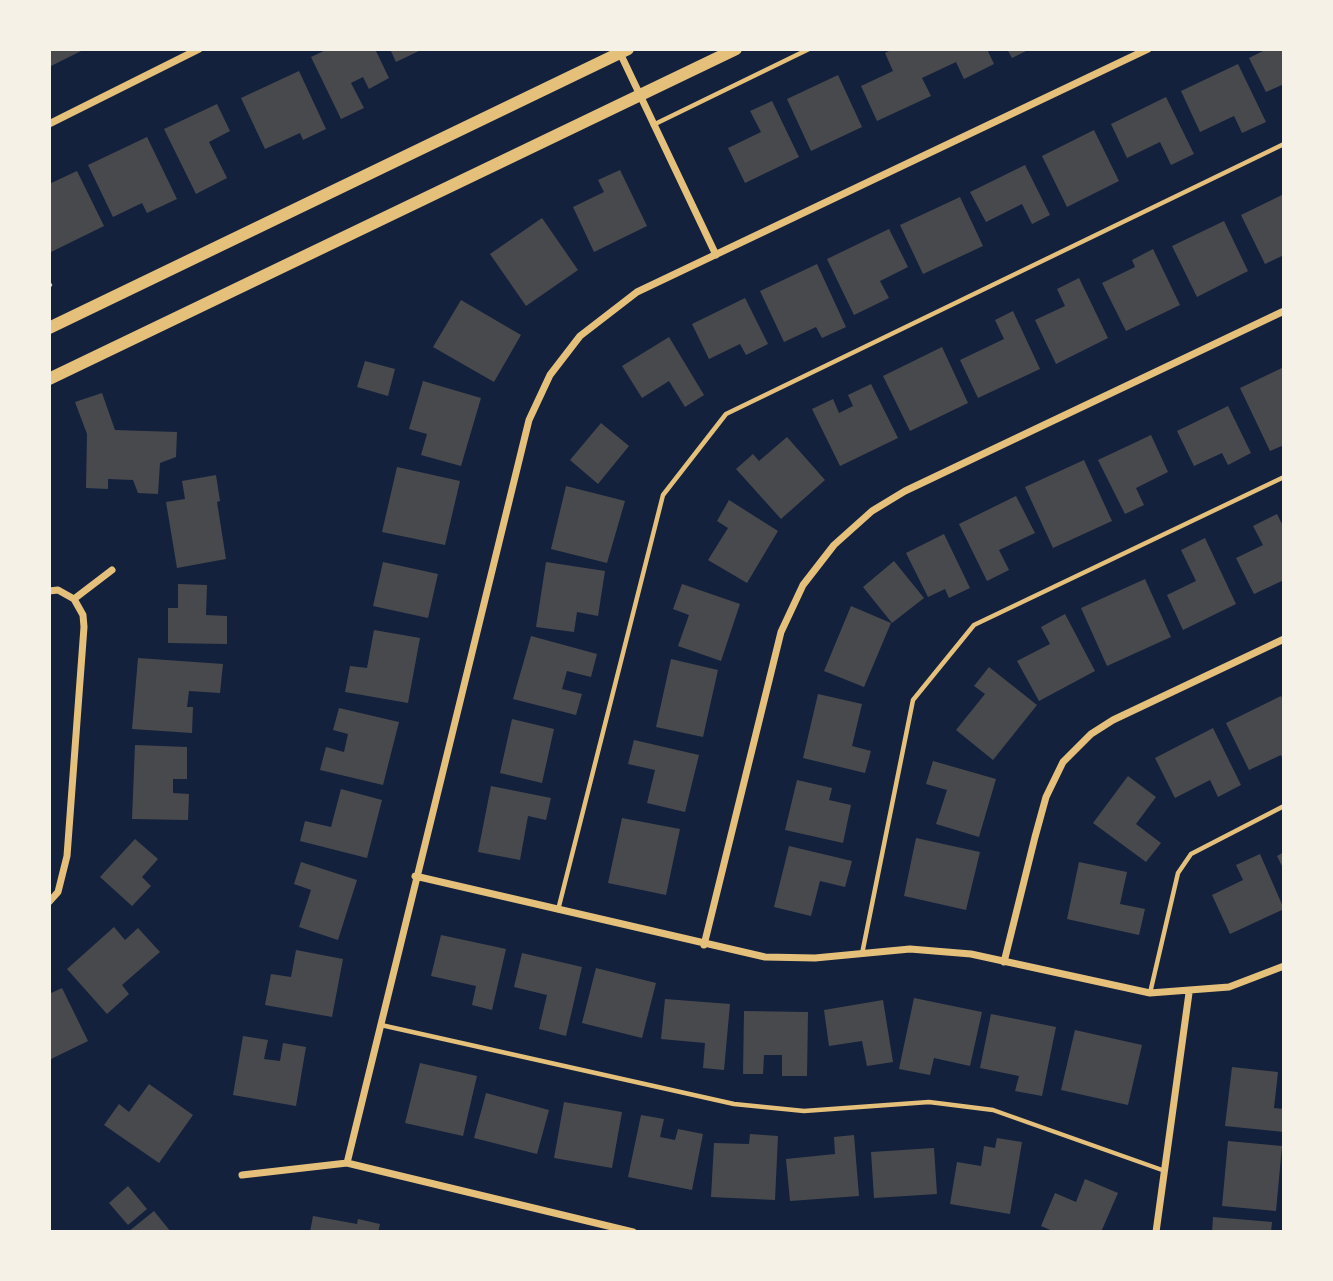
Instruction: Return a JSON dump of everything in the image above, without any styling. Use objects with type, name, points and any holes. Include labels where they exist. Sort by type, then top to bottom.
[{"type":"main road","points":[[49,379],[736,49]]},
{"type":"main road","points":[[49,328],[624,51]]},
{"type":"street","points":[[49,124],[199,49]]},
{"type":"street","points":[[347,1163],[529,420],[550,375],[580,336],[637,292],[1148,49]]},
{"type":"street","points":[[624,51],[653,125],[716,255]]},
{"type":"street","points":[[704,945],[781,632],[803,585],[834,545],[872,511],[905,491],[1284,311]]},
{"type":"street","points":[[74,599],[112,570]]},
{"type":"street","points":[[49,591],[58,590],[74,599],[83,615],[83,673],[67,856],[58,892],[49,902]]},
{"type":"street","points":[[1004,962],[1046,797],[1063,762],[1091,734],[1113,720],[1284,639]]},
{"type":"street","points":[[415,877],[765,957],[862,954],[909,949],[971,954],[1150,993],[1189,993],[1229,987],[1284,966]]},
{"type":"street","points":[[1156,1232],[1189,993]]},
{"type":"street","points":[[242,1175],[347,1163],[633,1232]]},
{"type":"lane","points":[[653,125],[809,49]]},
{"type":"lane","points":[[558,910],[663,495],[726,414],[1284,144]]},
{"type":"lane","points":[[862,954],[913,700],[974,625],[1284,477]]},
{"type":"lane","points":[[1150,993],[1178,873],[1191,854],[1284,806]]},
{"type":"lane","points":[[380,1024],[734,1104],[804,1111],[929,1102],[993,1110],[1164,1171]]},
{"type":"building","points":[[49,49],[85,49],[51,66]]},
{"type":"building","points":[[328,49],[375,49],[389,78],[369,89],[363,77],[351,83],[364,108],[341,119],[311,57]]},
{"type":"building","points":[[390,49],[423,49],[396,62]]},
{"type":"building","points":[[893,49],[987,49],[994,64],[964,79],[956,62],[922,78],[931,96],[877,121],[861,86],[893,71],[885,53]]},
{"type":"building","points":[[1007,49],[1030,49],[1012,58]]},
{"type":"building","points":[[1267,49],[1284,49],[1284,84],[1266,92],[1249,58]]},
{"type":"building","points":[[1238,64],[1266,122],[1242,133],[1234,116],[1200,132],[1181,91]]},
{"type":"building","points":[[299,71],[326,129],[303,140],[300,133],[265,149],[241,98]]},
{"type":"building","points":[[838,75],[862,127],[811,151],[787,99]]},
{"type":"building","points":[[1166,97],[1194,154],[1171,165],[1160,142],[1127,158],[1111,124]]},
{"type":"building","points":[[772,101],[799,157],[745,183],[728,148],[761,132],[750,111]]},
{"type":"building","points":[[217,104],[230,131],[209,142],[227,178],[196,194],[164,129]]},
{"type":"building","points":[[1094,130],[1119,181],[1067,207],[1042,156]]},
{"type":"building","points":[[147,137],[177,199],[147,213],[142,203],[113,217],[88,165]]},
{"type":"building","points":[[1025,165],[1050,215],[1032,224],[1022,204],[986,222],[970,192]]},
{"type":"building","points":[[620,170],[647,226],[594,252],[573,207],[604,192],[598,180]]},
{"type":"building","points":[[77,171],[104,226],[49,253],[49,184]]},
{"type":"building","points":[[1284,194],[1284,255],[1265,264],[1241,215]]},
{"type":"building","points":[[960,197],[983,246],[923,274],[900,225]]},
{"type":"building","points":[[542,218],[578,270],[526,306],[490,254]]},
{"type":"building","points":[[1224,221],[1248,271],[1197,297],[1172,246]]},
{"type":"building","points":[[889,229],[908,267],[880,281],[889,298],[854,315],[827,259]]},
{"type":"building","points":[[1153,249],[1180,305],[1126,331],[1102,283],[1135,267],[1132,260]]},
{"type":"building","points":[[817,264],[846,327],[822,338],[816,327],[784,342],[760,291]]},
{"type":"building","points":[[1079,278],[1108,338],[1056,364],[1035,320],[1065,306],[1057,289]]},
{"type":"building","points":[[745,298],[768,344],[746,355],[740,344],[709,359],[692,324]]},
{"type":"building","points":[[461,300],[521,335],[494,382],[433,347]]},
{"type":"building","points":[[1013,311],[1040,369],[978,398],[960,360],[1004,339],[995,320]]},
{"type":"building","points":[[669,337],[704,395],[685,407],[669,381],[642,398],[622,366]]},
{"type":"building","points":[[942,347],[968,403],[910,431],[883,376]]},
{"type":"building","points":[[365,361],[395,369],[388,396],[357,387]]},
{"type":"building","points":[[1284,367],[1284,445],[1270,451],[1240,388]]},
{"type":"building","points":[[423,381],[481,398],[461,466],[421,455],[427,434],[409,429]]},
{"type":"building","points":[[871,384],[898,438],[840,466],[812,409],[833,399],[839,413],[853,406],[848,395]]},
{"type":"building","points":[[102,393],[115,430],[177,432],[176,457],[160,463],[158,494],[138,493],[133,480],[108,479],[108,489],[86,488],[87,434],[75,402]]},
{"type":"building","points":[[1228,406],[1251,453],[1228,465],[1222,453],[1194,466],[1177,431]]},
{"type":"building","points":[[601,423],[629,446],[598,484],[570,460]]},
{"type":"building","points":[[1151,435],[1168,472],[1136,488],[1144,505],[1125,514],[1098,460]]},
{"type":"building","points":[[787,437],[825,480],[781,519],[736,469],[753,454],[759,461]]},
{"type":"building","points":[[1084,460],[1112,521],[1053,548],[1025,487]]},
{"type":"building","points":[[397,467],[460,481],[445,545],[382,532]]},
{"type":"building","points":[[216,475],[220,501],[217,502],[226,559],[177,568],[166,502],[185,499],[182,481]]},
{"type":"building","points":[[566,486],[625,501],[607,563],[551,549]]},
{"type":"building","points":[[1016,496],[1035,533],[999,550],[1009,570],[987,581],[959,524]]},
{"type":"building","points":[[729,500],[778,531],[747,583],[708,560],[728,528],[717,521]]},
{"type":"building","points":[[1277,514],[1284,528],[1284,580],[1254,594],[1236,558],[1263,545],[1253,526]]},
{"type":"building","points":[[944,534],[970,588],[949,598],[945,589],[928,597],[906,553]]},
{"type":"building","points":[[1205,538],[1236,604],[1183,630],[1167,595],[1196,581],[1181,550]]},
{"type":"building","points":[[894,561],[924,598],[892,623],[863,587]]},
{"type":"building","points":[[383,562],[438,574],[428,618],[373,606]]},
{"type":"building","points":[[546,562],[605,571],[598,616],[577,612],[574,632],[536,627]]},
{"type":"building","points":[[1145,579],[1171,637],[1107,666],[1081,608]]},
{"type":"building","points":[[178,584],[207,585],[206,615],[227,616],[227,644],[168,643],[168,608],[178,608]]},
{"type":"building","points":[[682,584],[740,604],[721,661],[678,646],[689,615],[673,609]]},
{"type":"building","points":[[851,606],[891,623],[864,687],[824,671]]},
{"type":"building","points":[[1065,614],[1095,671],[1039,701],[1017,661],[1050,644],[1041,627]]},
{"type":"building","points":[[374,630],[420,638],[408,703],[345,692],[350,666],[367,668]]},
{"type":"building","points":[[531,636],[597,654],[591,677],[567,671],[562,689],[582,694],[576,715],[513,699]]},
{"type":"building","points":[[138,658],[223,664],[220,693],[189,691],[187,707],[193,707],[192,733],[132,729]]},
{"type":"building","points":[[671,659],[718,670],[703,737],[656,727]]},
{"type":"building","points":[[989,667],[1037,705],[993,760],[956,730],[985,694],[974,686]]},
{"type":"building","points":[[818,694],[862,704],[852,746],[871,751],[865,773],[803,758]]},
{"type":"building","points":[[1281,696],[1284,702],[1284,763],[1281,755],[1249,770],[1226,723]]},
{"type":"building","points":[[339,708],[399,722],[383,785],[320,770],[326,747],[344,752],[348,734],[333,730]]},
{"type":"building","points":[[512,719],[554,729],[542,783],[500,773]]},
{"type":"building","points":[[1213,728],[1241,785],[1218,797],[1210,780],[1175,798],[1155,758]]},
{"type":"building","points":[[634,740],[699,755],[685,812],[647,803],[655,770],[628,764]]},
{"type":"building","points":[[135,745],[187,747],[187,779],[173,779],[173,793],[189,794],[188,820],[132,819]]},
{"type":"building","points":[[933,761],[996,779],[979,837],[936,824],[947,790],[926,784]]},
{"type":"building","points":[[1128,776],[1156,797],[1136,824],[1161,843],[1146,862],[1093,823]]},
{"type":"building","points":[[797,780],[832,788],[829,800],[851,805],[843,843],[785,830]]},
{"type":"building","points":[[491,786],[551,798],[546,820],[528,816],[520,860],[478,852]]},
{"type":"building","points":[[341,789],[382,800],[367,858],[300,841],[305,821],[331,827]]},
{"type":"building","points":[[622,818],[680,829],[666,895],[608,883]]},
{"type":"building","points":[[916,838],[980,852],[966,910],[904,896]]},
{"type":"building","points":[[135,839],[158,859],[142,877],[151,886],[132,906],[100,877]]},
{"type":"building","points":[[789,846],[852,861],[845,887],[820,881],[811,916],[774,907]]},
{"type":"building","points":[[1284,852],[1284,870],[1277,856]]},
{"type":"building","points":[[1260,854],[1284,909],[1230,934],[1212,895],[1243,880],[1236,865]]},
{"type":"building","points":[[301,862],[357,880],[338,940],[299,927],[311,890],[294,884]]},
{"type":"building","points":[[1079,862],[1127,872],[1120,904],[1145,909],[1139,935],[1067,919]]},
{"type":"building","points":[[114,927],[125,940],[138,928],[160,952],[122,985],[129,994],[107,1014],[67,969]]},
{"type":"building","points":[[441,935],[506,949],[492,1010],[472,1005],[476,986],[431,976]]},
{"type":"building","points":[[296,950],[343,959],[332,1017],[265,1005],[271,974],[291,977]]},
{"type":"building","points":[[522,953],[582,967],[566,1036],[539,1029],[547,995],[514,987]]},
{"type":"building","points":[[596,968],[656,983],[642,1038],[582,1023]]},
{"type":"building","points":[[62,988],[88,1041],[49,1060],[49,994]]},
{"type":"building","points":[[914,998],[982,1012],[970,1066],[934,1058],[930,1075],[899,1069]]},
{"type":"building","points":[[665,999],[730,1004],[724,1070],[703,1068],[705,1043],[661,1039]]},
{"type":"building","points":[[883,1000],[893,1062],[867,1066],[862,1041],[829,1046],[824,1010]]},
{"type":"building","points":[[744,1011],[808,1012],[807,1076],[782,1076],[782,1055],[764,1055],[763,1074],[743,1074]]},
{"type":"building","points":[[991,1014],[1056,1027],[1042,1096],[1015,1091],[1019,1076],[980,1068]]},
{"type":"building","points":[[1075,1030],[1142,1045],[1128,1105],[1061,1090]]},
{"type":"building","points":[[243,1036],[268,1040],[264,1059],[280,1061],[283,1043],[306,1047],[296,1106],[233,1095]]},
{"type":"building","points":[[420,1063],[477,1076],[463,1136],[405,1123]]},
{"type":"building","points":[[1232,1067],[1278,1072],[1274,1108],[1284,1109],[1284,1132],[1225,1126]]},
{"type":"building","points":[[149,1084],[193,1115],[159,1163],[104,1125],[119,1104],[129,1112]]},
{"type":"building","points":[[486,1093],[549,1110],[537,1154],[474,1138]]},
{"type":"building","points":[[564,1102],[622,1112],[612,1168],[554,1158]]},
{"type":"building","points":[[641,1115],[664,1119],[660,1137],[675,1140],[678,1129],[703,1134],[692,1190],[628,1177]]},
{"type":"building","points":[[750,1134],[778,1136],[775,1200],[711,1197],[714,1143],[749,1144]]},
{"type":"building","points":[[854,1135],[859,1196],[790,1201],[786,1159],[835,1154],[834,1137]]},
{"type":"building","points":[[997,1138],[1022,1142],[1010,1214],[950,1204],[957,1162],[981,1166],[984,1146],[995,1148]]},
{"type":"building","points":[[1228,1141],[1282,1146],[1276,1211],[1222,1206]]},
{"type":"building","points":[[934,1148],[937,1194],[874,1198],[871,1152]]},
{"type":"building","points":[[1085,1179],[1118,1193],[1101,1232],[1055,1232],[1041,1226],[1055,1193],[1076,1202]]},
{"type":"building","points":[[128,1186],[147,1209],[128,1225],[109,1203]]},
{"type":"building","points":[[154,1211],[171,1232],[128,1232]]},
{"type":"building","points":[[313,1216],[357,1224],[358,1219],[380,1224],[378,1232],[310,1232]]},
{"type":"building","points":[[1213,1217],[1272,1222],[1271,1232],[1212,1232]]}]
